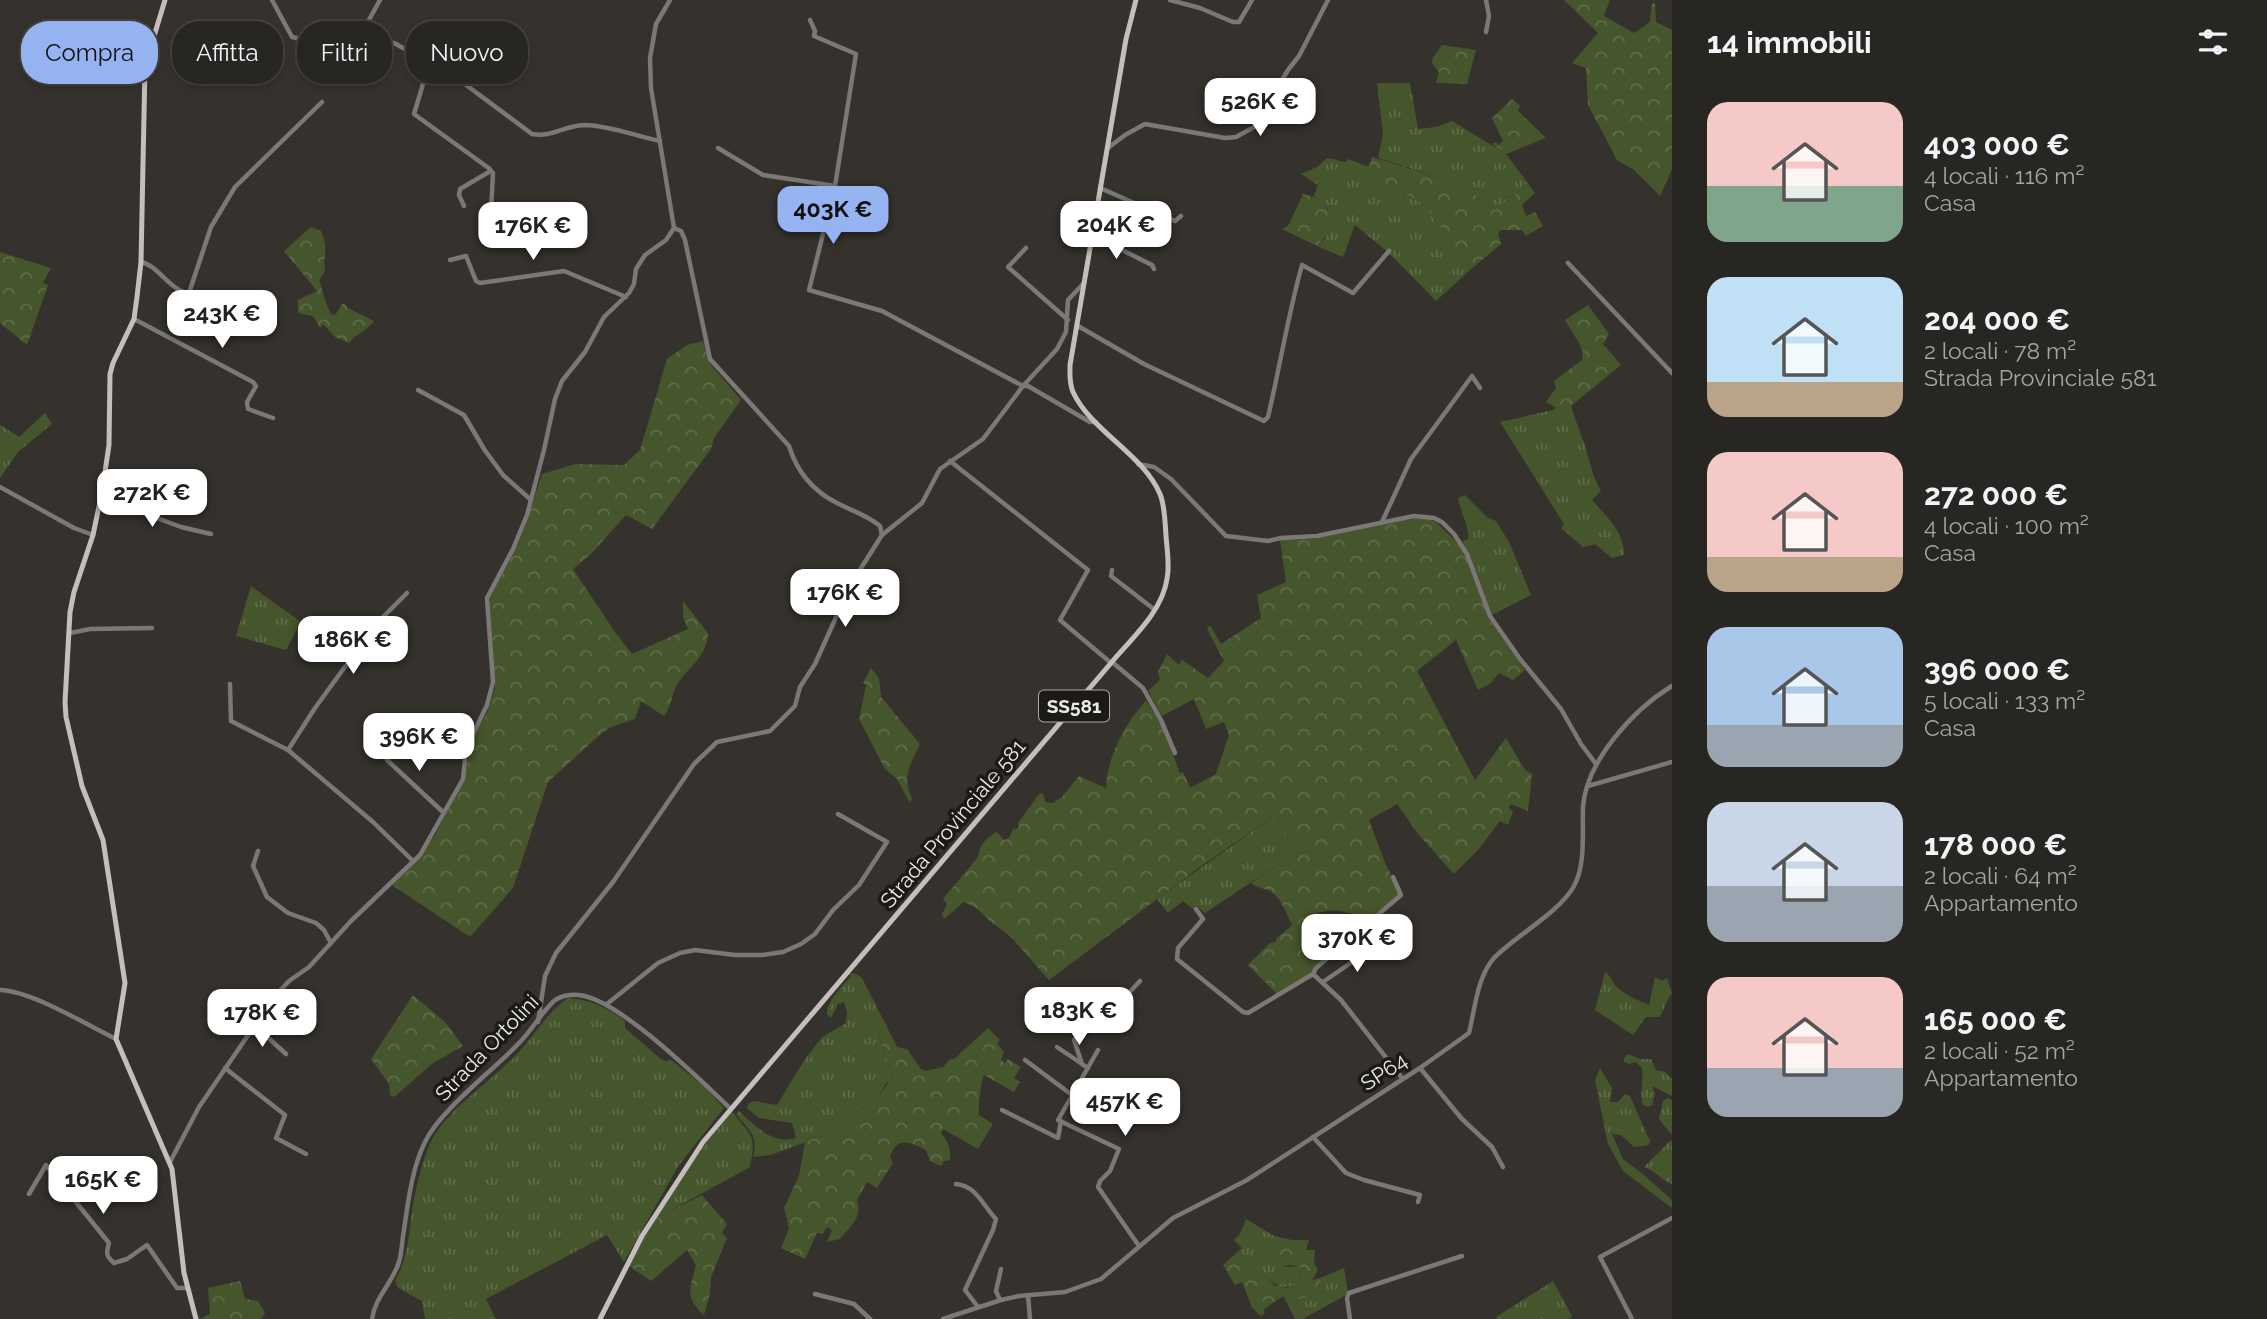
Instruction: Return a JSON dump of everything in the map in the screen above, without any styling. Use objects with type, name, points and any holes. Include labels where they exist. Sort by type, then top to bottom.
[{"type":"main road","points":[[166,0],[145,66],[141,262],[134,319],[110,374],[109,445],[93,535],[74,592],[65,702],[78,771],[104,848],[125,983],[116,1039],[170,1163],[187,1288],[196,1319]]},
{"type":"main road","name":"Strada Provinciale 581","points":[[600,1319],[642,1236],[703,1142],[1112,662],[1155,610],[1162,597],[1168,578],[1160,494],[1138,464],[1079,402],[1070,380],[1070,365],[1100,188],[1126,39],[1136,0]]},
{"type":"street","points":[[272,0],[292,37],[297,37]]},
{"type":"street","points":[[369,21],[380,0]]},
{"type":"street","points":[[170,1163],[199,1107],[274,997],[289,981],[309,967],[420,855],[463,779],[466,750],[487,705],[493,682],[486,598],[513,549],[531,500],[555,399],[562,382],[585,352],[604,317],[626,297],[634,284],[636,269],[645,255],[666,240],[674,228],[651,88],[650,58],[656,24],[670,0]]},
{"type":"street","points":[[1170,0],[1184,2],[1224,19],[1239,22],[1252,0]]},
{"type":"street","points":[[1108,148],[1145,124],[1225,138],[1247,133],[1254,127],[1299,56],[1328,0]]},
{"type":"street","points":[[1486,0],[1489,16],[1486,32]]},
{"type":"street","points":[[810,20],[816,31],[814,36],[856,54],[835,187],[809,290],[882,311],[1037,391],[1090,422],[1097,422]]},
{"type":"street","points":[[423,84],[414,114],[488,167],[493,173],[491,212],[505,211]]},
{"type":"street","points":[[465,84],[532,134],[544,136],[577,125],[587,125],[620,129],[660,141]]},
{"type":"street","points":[[141,262],[151,264],[158,274],[183,292],[189,293],[211,226],[235,187],[322,102]]},
{"type":"street","points":[[718,148],[763,175],[835,187]]},
{"type":"street","points":[[464,206],[459,195],[460,189],[490,170]]},
{"type":"street","points":[[1100,188],[1175,221],[1181,216]]},
{"type":"street","points":[[674,228],[681,230],[685,240],[710,359],[789,446],[794,461],[807,482],[835,503],[871,519],[880,526],[882,535]]},
{"type":"street","points":[[1092,239],[1114,246],[1152,265],[1154,269]]},
{"type":"street","points":[[1026,248],[1008,267],[1069,321]]},
{"type":"street","points":[[1078,326],[1144,364],[1264,421],[1271,403],[1303,265],[1353,293],[1389,251]]},
{"type":"street","points":[[450,260],[466,256],[480,283],[564,271],[626,297]]},
{"type":"street","points":[[1568,263],[1672,373]]},
{"type":"street","points":[[538,1022],[545,976],[556,953],[643,841],[694,764],[717,742],[770,731],[795,706],[800,687],[815,664],[851,584],[882,535],[919,506],[938,472],[982,439],[1062,342],[1069,321],[1068,300],[1084,283]]},
{"type":"street","points":[[134,319],[253,382],[256,386],[247,402],[248,409],[273,418]]},
{"type":"street","points":[[1381,523],[1408,464],[1428,434],[1472,376],[1480,388]]},
{"type":"street","points":[[418,390],[464,415],[503,475],[531,500]]},
{"type":"street","points":[[950,461],[1088,570],[1059,620],[1143,688],[1175,753]]},
{"type":"street","points":[[1138,464],[1154,467],[1171,479],[1226,536],[1268,541],[1317,536],[1425,516],[1434,517],[1454,534],[1467,554],[1490,616],[1520,659],[1561,709],[1596,764]]},
{"type":"street","points":[[0,487],[74,528],[93,535]]},
{"type":"street","points":[[102,492],[146,514],[181,527],[211,534]]},
{"type":"street","points":[[1112,570],[1111,576],[1155,610]]},
{"type":"street","points":[[288,750],[376,624],[407,593]]},
{"type":"street","points":[[70,633],[90,629],[152,628]]},
{"type":"street","points":[[230,684],[231,721],[288,750],[373,822],[413,861]]},
{"type":"street","name":"SP64","points":[[943,1319],[1000,1300],[1054,1294],[1092,1283],[1108,1275],[1173,1218],[1247,1180],[1420,1068],[1469,1033],[1482,980],[1494,958],[1532,928],[1574,886],[1579,871],[1587,786],[1596,764],[1649,701],[1672,686]]},
{"type":"street","points":[[408,732],[387,760],[443,813]]},
{"type":"street","points":[[1587,786],[1672,762]]},
{"type":"street","points":[[607,1004],[658,963],[671,956],[695,950],[735,955],[776,953],[795,947],[815,934],[833,910],[859,885],[887,842],[838,814]]},
{"type":"street","points":[[258,851],[253,866],[267,897],[288,914],[316,923],[324,930],[331,943]]},
{"type":"street","points":[[1196,909],[1203,919],[1178,948],[1177,959],[1244,1013],[1250,1013],[1314,974],[1316,968],[1401,895],[1393,877]]},
{"type":"street","points":[[1323,982],[1378,944]]},
{"type":"street","points":[[1314,974],[1341,1000],[1402,1078]]},
{"type":"street","points":[[1082,1064],[1074,1040],[1101,1008],[1125,997],[1140,981]]},
{"type":"street","points":[[0,990],[31,998],[116,1039]]},
{"type":"street","name":"Strada Ortolini","points":[[372,1319],[376,1303],[400,1260],[408,1200],[421,1152],[429,1134],[436,1124],[518,1045],[554,1001],[565,996],[583,995],[607,1004],[627,1017],[731,1109]]},
{"type":"street","points":[[254,1026],[286,1054]]},
{"type":"street","points":[[1057,1047],[1088,1068]]},
{"type":"street","points":[[1002,1110],[1058,1138],[1061,1121],[1058,1120],[1098,1050]]},
{"type":"street","points":[[1025,1060],[1072,1095]]},
{"type":"street","points":[[225,1068],[285,1115],[276,1138],[306,1154]]},
{"type":"street","points":[[1420,1068],[1462,1119],[1492,1147],[1503,1167]]},
{"type":"street","points":[[1061,1121],[1119,1149],[1110,1171],[1098,1187],[1139,1246]]},
{"type":"street","points":[[1313,1137],[1346,1172],[1364,1180],[1420,1195],[1418,1202]]},
{"type":"street","points":[[29,1194],[46,1166],[109,1243],[106,1253],[114,1264],[127,1259],[147,1245],[177,1288],[187,1288]]},
{"type":"street","points":[[956,1184],[965,1185],[983,1199],[996,1219],[965,1290],[978,1307]]},
{"type":"street","points":[[1632,1319],[1600,1257],[1672,1218]]},
{"type":"street","points":[[1349,1319],[1349,1293],[1462,1256]]},
{"type":"street","points":[[1000,1300],[996,1291],[1001,1269]]},
{"type":"street","points":[[814,1294],[853,1304],[870,1319]]},
{"type":"street","points":[[1028,1295],[1030,1319]]},
{"type":"green space","points":[[1564,0],[1610,0],[1604,16],[1634,33],[1650,22],[1652,3],[1655,3],[1656,22],[1672,30],[1672,169],[1660,196],[1634,170],[1617,160],[1588,105],[1586,68],[1572,63],[1598,33]]},
{"type":"green space","points":[[1442,45],[1476,50],[1467,84],[1436,83],[1439,72],[1432,63]]},
{"type":"green space","points":[[1377,83],[1410,83],[1418,129],[1436,127],[1452,121],[1506,154],[1527,182],[1517,193],[1488,214],[1477,196],[1453,182],[1378,158],[1383,134]]},
{"type":"green space","points":[[1512,99],[1520,106],[1518,111],[1546,138],[1506,154],[1492,144],[1496,142],[1498,145],[1503,141],[1492,118]]},
{"type":"green space","points":[[1372,157],[1453,182],[1477,196],[1488,214],[1517,193],[1527,182],[1535,193],[1522,205],[1526,216],[1535,212],[1543,226],[1526,236],[1522,230],[1501,230],[1498,234],[1501,244],[1470,270],[1425,205],[1401,191],[1365,180]]},
{"type":"green space","points":[[1327,158],[1346,162],[1348,159],[1369,167],[1365,180],[1401,191],[1425,205],[1470,270],[1436,301],[1389,253],[1355,225],[1343,257],[1317,246],[1328,234],[1330,213],[1314,196],[1318,185],[1301,174],[1317,167]]},
{"type":"green space","points":[[1303,194],[1321,199],[1332,217],[1330,231],[1317,246],[1282,229],[1288,226]]},
{"type":"green space","points":[[311,227],[321,231],[325,243],[325,271],[319,280],[332,315],[345,304],[374,321],[349,343],[335,337],[323,324],[320,328],[313,316],[298,313],[298,300],[317,291],[284,251]]},
{"type":"green space","points":[[0,252],[51,268],[43,283],[48,285],[27,345],[0,323]]},
{"type":"green space","points":[[1588,305],[1609,334],[1603,344],[1621,365],[1571,406],[1555,410],[1555,407],[1546,402],[1556,388],[1554,381],[1582,360],[1583,353],[1565,320]]},
{"type":"green space","points":[[703,341],[712,366],[741,400],[714,438],[711,449],[652,529],[626,515],[591,554],[573,569],[632,654],[688,629],[683,617],[683,601],[708,633],[707,642],[697,661],[677,685],[664,716],[641,701],[635,719],[602,733],[548,782],[513,888],[470,937],[389,883],[420,856],[435,835],[464,779],[472,740],[487,713],[495,688],[489,592],[515,550],[542,474],[575,464],[624,465],[640,450],[667,359],[687,345]]},
{"type":"green space","points":[[1571,406],[1601,491],[1592,500],[1618,532],[1624,555],[1612,558],[1595,544],[1583,547],[1561,528],[1564,524],[1500,422]]},
{"type":"green space","points":[[45,413],[52,424],[18,452],[0,478],[0,425],[19,437]]},
{"type":"green space","points":[[1465,495],[1488,518],[1496,521],[1509,542],[1531,595],[1492,615],[1462,541],[1468,539],[1468,535],[1458,498]]},
{"type":"green space","points":[[1426,518],[1436,522],[1462,547],[1489,619],[1525,670],[1513,680],[1499,673],[1490,684],[1478,690],[1456,640],[1417,671],[1475,780],[1506,738],[1525,770],[1532,774],[1528,811],[1511,804],[1509,808],[1513,812],[1508,825],[1500,821],[1478,850],[1454,874],[1419,835],[1397,804],[1369,820],[1386,865],[1399,890],[1399,897],[1374,920],[1332,910],[1308,918],[1338,926],[1347,941],[1312,974],[1277,994],[1248,965],[1292,925],[1276,896],[1251,883],[1297,852],[1275,815],[1200,867],[1049,980],[1010,936],[976,908],[964,902],[944,919],[942,914],[947,904],[943,899],[978,857],[984,842],[997,832],[1004,840],[1009,838],[1013,829],[1019,828],[1018,823],[1039,794],[1043,793],[1045,802],[1053,803],[1062,797],[1079,776],[1106,788],[1111,760],[1118,743],[1146,700],[1162,725],[1180,773],[1183,772],[1190,788],[1216,774],[1229,735],[1224,722],[1206,729],[1194,699],[1162,716],[1148,691],[1160,680],[1158,672],[1167,654],[1179,665],[1182,660],[1208,678],[1224,661],[1207,629],[1210,625],[1221,644],[1261,618],[1257,595],[1286,582],[1280,540],[1314,539]]},
{"type":"green space","points":[[251,586],[301,622],[286,650],[236,636]]},
{"type":"green space","points":[[871,668],[879,678],[881,697],[920,744],[907,777],[912,798],[910,803],[897,779],[885,769],[859,719],[866,685],[863,683]]},
{"type":"green space","points":[[1275,815],[1297,852],[1205,913],[1197,906],[1193,909],[1183,901],[1168,913],[1157,899]]},
{"type":"green space","points":[[1605,972],[1623,992],[1649,1005],[1655,977],[1662,981],[1667,978],[1672,993],[1659,1017],[1646,1017],[1633,1035],[1595,1010]]},
{"type":"green space","points":[[848,973],[862,978],[887,1027],[878,1033],[892,1077],[877,1099],[850,1116],[837,1133],[827,1134],[771,1155],[753,1157],[754,1138],[736,1114],[739,1111],[771,1136],[779,1139],[796,1138],[792,1123],[759,1118],[747,1108],[748,1104],[754,1101],[777,1105],[815,1045],[824,1036],[846,1023],[844,1002],[838,1004],[831,1018],[827,1015],[832,999],[851,976]]},
{"type":"green space","points":[[413,995],[446,1023],[463,1046],[433,1063],[394,1097],[390,1095],[389,1084],[371,1059]]},
{"type":"green space","points":[[568,998],[591,1002],[619,1016],[625,1021],[625,1028],[661,1059],[671,1060],[705,1087],[724,1108],[679,1165],[624,1262],[607,1235],[486,1299],[496,1319],[425,1319],[422,1301],[398,1288],[395,1281],[406,1251],[415,1192],[433,1137],[454,1111],[507,1064],[547,1017]]},
{"type":"green space","points":[[887,1027],[897,1047],[907,1049],[921,1069],[926,1071],[943,1067],[988,1028],[1000,1040],[997,1044],[1004,1052],[1001,1060],[1005,1063],[1008,1059],[1021,1067],[1014,1078],[1020,1082],[1014,1092],[984,1075],[979,1115],[993,1124],[978,1149],[943,1129],[941,1133],[948,1145],[950,1160],[944,1161],[941,1166],[930,1161],[926,1150],[920,1147],[909,1143],[896,1146],[890,1157],[893,1163],[877,1188],[867,1182],[857,1200],[858,1212],[852,1226],[840,1239],[827,1242],[832,1230],[827,1227],[823,1234],[817,1233],[805,1259],[781,1248],[789,1229],[784,1208],[799,1176],[805,1142],[837,1133],[841,1122],[877,1099],[892,1077],[878,1033]]},
{"type":"green space","points":[[1628,1054],[1640,1059],[1651,1059],[1656,1070],[1665,1072],[1672,1079],[1672,1096],[1652,1086],[1655,1094],[1652,1105],[1643,1105],[1642,1068],[1636,1062],[1624,1062]]},
{"type":"green space","points":[[1600,1068],[1612,1088],[1610,1102],[1618,1102],[1625,1094],[1630,1096],[1650,1141],[1649,1145],[1634,1147],[1621,1135],[1612,1134],[1623,1159],[1672,1200],[1672,1208],[1623,1171],[1608,1144],[1595,1080]]},
{"type":"green space","points":[[1668,1098],[1672,1100],[1672,1135],[1659,1119],[1663,1101]]},
{"type":"green space","points":[[732,1111],[751,1136],[753,1148],[750,1167],[666,1213],[661,1207],[689,1163]]},
{"type":"green space","points":[[1671,1140],[1672,1142],[1672,1184],[1644,1167]]},
{"type":"green space","points":[[702,1195],[727,1224],[722,1233],[727,1238],[711,1277],[704,1315],[691,1298],[696,1265],[687,1250],[651,1281],[629,1266],[661,1207],[666,1213]]},
{"type":"green space","points":[[1246,1219],[1274,1236],[1292,1240],[1294,1247],[1280,1247],[1283,1267],[1300,1266],[1301,1284],[1281,1286],[1264,1274],[1251,1276],[1245,1263],[1234,1255],[1242,1248],[1234,1240],[1240,1234]]},
{"type":"green space","points":[[1292,1240],[1309,1240],[1306,1250],[1315,1250],[1314,1263],[1318,1270],[1312,1280],[1320,1278],[1324,1292],[1287,1303],[1283,1296],[1263,1310],[1265,1313],[1261,1316],[1252,1308],[1242,1282],[1235,1285],[1223,1265],[1234,1255],[1245,1263],[1251,1275],[1263,1270],[1275,1286],[1283,1284],[1285,1288],[1301,1284],[1300,1266],[1288,1265],[1279,1268],[1280,1247],[1294,1246]]},
{"type":"green space","points":[[1344,1268],[1348,1292],[1346,1295],[1303,1319],[1295,1319],[1287,1303],[1324,1292],[1320,1278]]},
{"type":"green space","points":[[240,1281],[245,1299],[258,1301],[265,1313],[261,1319],[200,1319],[210,1314],[208,1288]]},
{"type":"green space","points":[[1553,1281],[1572,1316],[1569,1319],[1497,1319],[1496,1317]]}]
